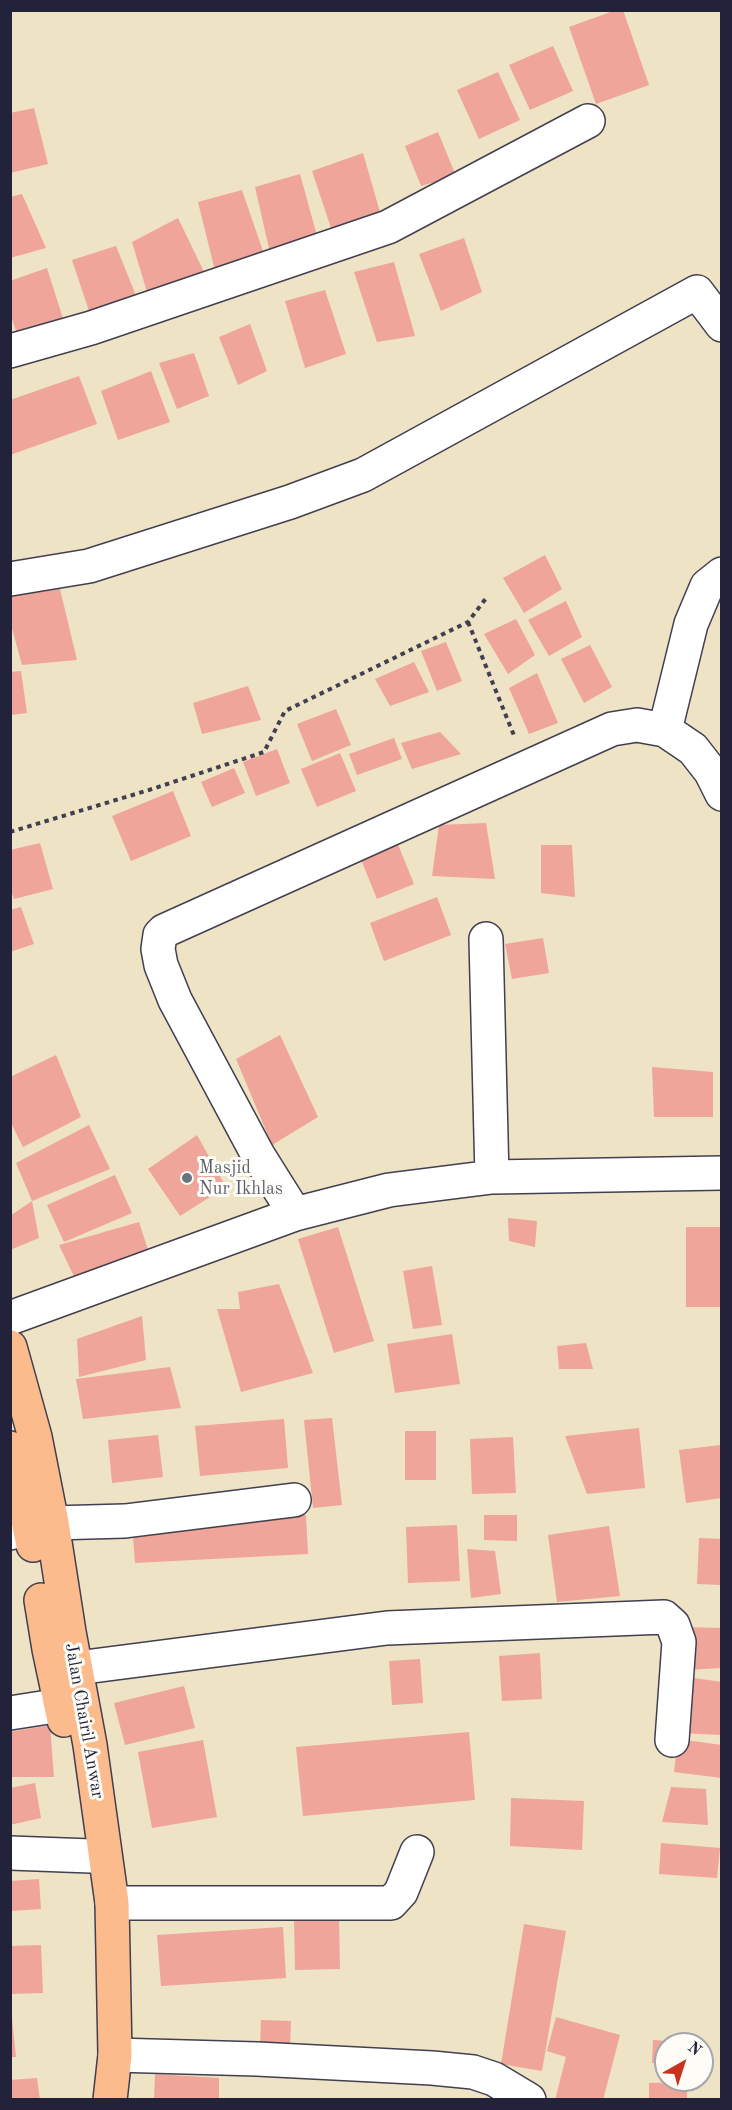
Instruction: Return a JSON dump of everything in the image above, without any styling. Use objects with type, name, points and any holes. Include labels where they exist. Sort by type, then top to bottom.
[{"type":"main road","name":"Jalan Chairil Anwar","points":[[10,1347],[35,1437],[31,1528],[49,1649],[91,1856],[98,2022],[98,2061],[94,2100]]},
{"type":"main road","name":"Jalan Chairil Anwar","points":[[10,1448],[31,1528],[69,1632],[77,1668],[112,1903],[115,2055],[110,2100]]},
{"type":"street","points":[[10,351],[91,327],[388,227],[588,121]]},
{"type":"street","points":[[10,579],[89,566],[290,502],[363,475],[697,292],[722,325]]},
{"type":"street","points":[[665,730],[691,624],[707,586],[722,574]]},
{"type":"street","points":[[295,1214],[258,1155],[176,1000],[161,965],[158,950],[160,935],[164,931],[612,729],[637,725],[665,730],[693,749],[711,772],[722,794]]},
{"type":"street","points":[[486,939],[492,1177]]},
{"type":"street","points":[[10,1318],[295,1214],[389,1190],[492,1177],[722,1173]]},
{"type":"street","points":[[31,1528],[125,1521],[294,1500]]},
{"type":"street","points":[[77,1668],[387,1628],[664,1617],[673,1626],[679,1642],[672,1740]]},
{"type":"street","points":[[10,1713],[61,1705]]},
{"type":"street","points":[[112,1903],[391,1903],[401,1892],[417,1852]]},
{"type":"street","points":[[10,1853],[91,1856]]},
{"type":"street","points":[[115,2055],[257,2059],[473,2072],[494,2079],[529,2100]]},
{"type":"path","points":[[10,832],[264,752],[285,711],[468,622],[487,597]]},
{"type":"path","points":[[468,622],[518,745],[531,765]]},
{"type":"building","points":[[616,10],[623,10],[649,85],[596,104],[569,27]]},
{"type":"building","points":[[553,46],[573,91],[530,110],[509,65]]},
{"type":"building","points":[[498,72],[520,120],[479,139],[457,90]]},
{"type":"building","points":[[34,108],[48,164],[10,173],[10,113]]},
{"type":"building","points":[[438,132],[456,176],[421,186],[405,146]]},
{"type":"building","points":[[363,153],[382,219],[334,237],[312,171]]},
{"type":"building","points":[[300,174],[317,236],[270,253],[255,187]]},
{"type":"building","points":[[242,190],[265,257],[216,275],[198,202]]},
{"type":"building","points":[[22,194],[46,248],[10,258],[10,197]]},
{"type":"building","points":[[178,218],[205,274],[147,292],[132,242]]},
{"type":"building","points":[[464,238],[482,292],[441,311],[419,254]]},
{"type":"building","points":[[116,246],[139,303],[91,317],[72,260]]},
{"type":"building","points":[[394,262],[415,336],[377,342],[354,272]]},
{"type":"building","points":[[47,268],[65,325],[19,339],[10,314],[10,281]]},
{"type":"building","points":[[325,290],[346,354],[305,368],[285,301]]},
{"type":"building","points":[[250,324],[267,371],[238,385],[219,337]]},
{"type":"building","points":[[194,353],[209,396],[177,409],[159,363]]},
{"type":"building","points":[[151,371],[170,422],[118,440],[101,391]]},
{"type":"building","points":[[79,376],[97,424],[10,455],[10,400]]},
{"type":"building","points":[[545,555],[562,589],[524,613],[503,578]]},
{"type":"building","points":[[60,589],[77,660],[22,665],[10,621],[10,596]]},
{"type":"building","points":[[566,601],[582,637],[549,656],[528,620]]},
{"type":"building","points":[[516,619],[535,655],[508,674],[484,634]]},
{"type":"building","points":[[446,642],[462,681],[437,691],[421,651]]},
{"type":"building","points":[[590,645],[612,687],[584,703],[561,659]]},
{"type":"building","points":[[414,662],[429,692],[390,706],[375,679]]},
{"type":"building","points":[[21,671],[27,713],[10,715],[10,672]]},
{"type":"building","points":[[537,673],[558,723],[529,734],[509,688]]},
{"type":"building","points":[[248,686],[261,720],[202,734],[193,703]]},
{"type":"building","points":[[336,709],[351,745],[312,761],[297,724]]},
{"type":"building","points":[[440,732],[461,754],[412,769],[401,743]]},
{"type":"building","points":[[394,738],[402,759],[357,775],[349,754]]},
{"type":"building","points":[[277,749],[290,783],[256,796],[243,762]]},
{"type":"building","points":[[340,753],[356,791],[317,807],[301,769]]},
{"type":"building","points":[[234,768],[245,793],[212,807],[201,782]]},
{"type":"building","points":[[173,791],[191,836],[131,861],[112,816]]},
{"type":"building","points":[[486,823],[495,879],[432,876],[439,825]]},
{"type":"building","points":[[397,842],[414,884],[377,899],[360,857]]},
{"type":"building","points":[[40,843],[53,889],[14,899],[10,888],[10,850]]},
{"type":"building","points":[[541,845],[572,845],[575,897],[541,893]]},
{"type":"building","points":[[437,897],[451,935],[384,961],[370,923]]},
{"type":"building","points":[[21,907],[34,944],[10,952],[10,910]]},
{"type":"building","points":[[543,938],[549,973],[512,979],[505,944]]},
{"type":"building","points":[[280,1035],[318,1117],[272,1145],[236,1059]]},
{"type":"building","points":[[56,1055],[81,1117],[23,1147],[10,1121],[10,1077]]},
{"type":"building","points":[[652,1067],[713,1072],[713,1117],[654,1117]]},
{"type":"building","points":[[89,1125],[110,1169],[32,1201],[16,1163]]},
{"type":"building","name":"Masjid Nur Ikhlas","points":[[197,1135],[226,1187],[180,1216],[148,1169]]},
{"type":"building","points":[[115,1175],[132,1213],[64,1242],[47,1205]]},
{"type":"building","points":[[32,1201],[39,1238],[10,1250],[10,1216]]},
{"type":"building","points":[[508,1218],[537,1221],[535,1247],[509,1241]]},
{"type":"building","points":[[139,1222],[150,1256],[79,1287],[59,1245]]},
{"type":"building","points":[[338,1227],[374,1341],[334,1353],[298,1239]]},
{"type":"building","points":[[686,1227],[722,1227],[722,1307],[686,1307]]},
{"type":"building","points":[[432,1266],[442,1325],[413,1329],[403,1271]]},
{"type":"building","points":[[279,1284],[313,1373],[241,1392],[217,1309],[240,1309],[238,1292]]},
{"type":"building","points":[[142,1316],[146,1360],[79,1377],[77,1339]]},
{"type":"building","points":[[452,1334],[460,1384],[395,1393],[387,1344]]},
{"type":"building","points":[[586,1343],[593,1369],[559,1369],[557,1346]]},
{"type":"building","points":[[170,1367],[181,1408],[83,1419],[76,1379]]},
{"type":"building","points":[[332,1418],[342,1505],[313,1508],[304,1420]]},
{"type":"building","points":[[284,1419],[288,1468],[200,1476],[195,1426]]},
{"type":"building","points":[[639,1428],[645,1488],[587,1494],[565,1436]]},
{"type":"building","points":[[405,1431],[436,1431],[436,1480],[405,1480]]},
{"type":"building","points":[[158,1435],[163,1477],[112,1483],[108,1440]]},
{"type":"building","points":[[513,1437],[516,1493],[472,1494],[470,1439]]},
{"type":"building","points":[[720,1445],[722,1498],[686,1503],[679,1450]]},
{"type":"building","points":[[306,1515],[308,1554],[135,1563],[132,1523]]},
{"type":"building","points":[[484,1515],[517,1515],[517,1541],[484,1540]]},
{"type":"building","points":[[457,1525],[460,1581],[408,1583],[406,1527]]},
{"type":"building","points":[[609,1526],[620,1596],[557,1602],[548,1535]]},
{"type":"building","points":[[699,1538],[722,1539],[722,1585],[697,1584]]},
{"type":"building","points":[[467,1549],[495,1551],[501,1594],[471,1598]]},
{"type":"building","points":[[684,1627],[722,1628],[722,1668],[687,1670]]},
{"type":"building","points":[[540,1653],[542,1699],[502,1701],[499,1656]]},
{"type":"building","points":[[420,1659],[423,1703],[392,1705],[389,1661]]},
{"type":"building","points":[[694,1678],[722,1682],[722,1735],[680,1733],[691,1700]]},
{"type":"building","points":[[184,1686],[195,1728],[125,1745],[114,1703]]},
{"type":"building","points":[[50,1725],[54,1777],[10,1777],[10,1732]]},
{"type":"building","points":[[469,1732],[475,1800],[303,1816],[296,1747]]},
{"type":"building","points":[[678,1739],[722,1745],[722,1778],[674,1772]]},
{"type":"building","points":[[203,1740],[217,1817],[152,1828],[138,1752]]},
{"type":"building","points":[[35,1783],[41,1818],[10,1825],[10,1788]]},
{"type":"building","points":[[671,1787],[706,1789],[708,1825],[662,1822]]},
{"type":"building","points":[[511,1798],[584,1801],[582,1850],[510,1846]]},
{"type":"building","points":[[661,1843],[720,1848],[717,1878],[659,1874]]},
{"type":"building","points":[[39,1879],[41,1909],[11,1911],[10,1881]]},
{"type":"building","points":[[339,1917],[340,1969],[295,1970],[294,1918]]},
{"type":"building","points":[[524,1924],[566,1931],[542,2071],[501,2064]]},
{"type":"building","points":[[283,1927],[286,1978],[161,1986],[157,1935]]},
{"type":"building","points":[[41,1945],[43,1993],[10,1994],[10,1946]]},
{"type":"building","points":[[556,2017],[620,2035],[603,2100],[555,2100],[566,2057],[547,2051]]},
{"type":"building","points":[[10,2018],[12,2018],[16,2057],[10,2057]]},
{"type":"building","points":[[261,2020],[291,2021],[290,2049],[260,2048]]},
{"type":"building","points":[[653,2040],[654,2063],[652,2063]]},
{"type":"building","points":[[155,2074],[219,2078],[219,2100],[154,2100]]},
{"type":"building","points":[[37,2078],[40,2100],[10,2100],[10,2080]]},
{"type":"building","points":[[649,2083],[654,2083],[654,2092],[687,2092],[687,2100],[649,2100]]},
{"type":"place","name":"Masjid Nur Ikhlas","points":[[187,1178]]}]
